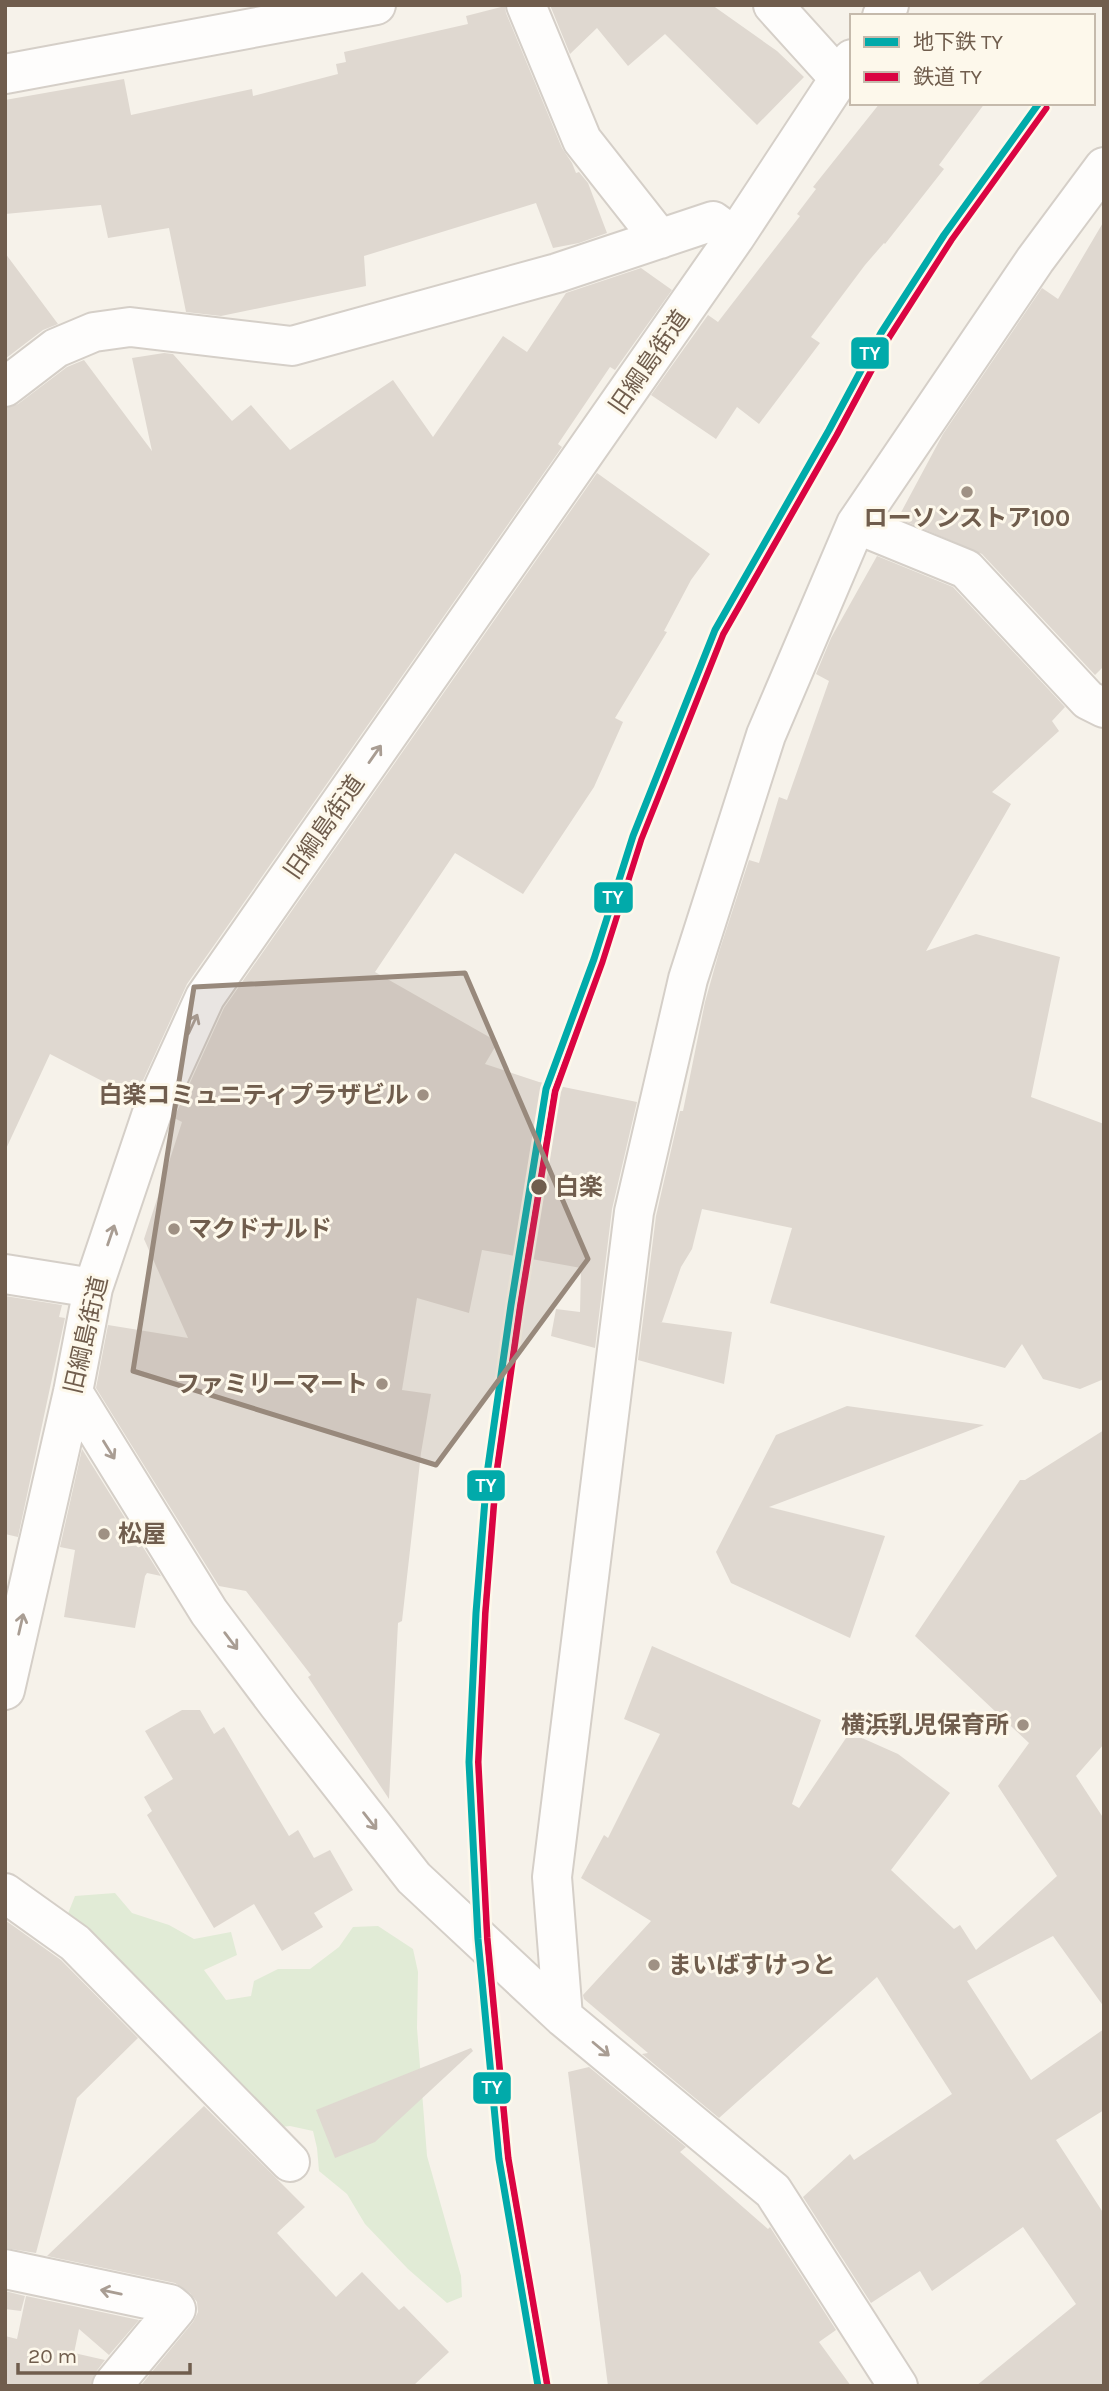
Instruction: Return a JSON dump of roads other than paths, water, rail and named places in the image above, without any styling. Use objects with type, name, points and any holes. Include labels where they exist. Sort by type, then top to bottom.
[{"type":"street","points":[[5,74],[376,5]]},
{"type":"street","points":[[526,5],[582,139],[660,239]]},
{"type":"street","points":[[773,5],[845,68]]},
{"type":"street","name":"旧綱島街道","points":[[5,1690],[73,1392],[93,1288],[152,1113],[205,997],[735,237],[845,68]]},
{"type":"street","points":[[563,2017],[552,1877],[634,1212],[688,979],[766,735],[856,524],[1035,260],[1104,167]]},
{"type":"street","points":[[5,387],[56,348],[94,332],[130,327],[292,346],[557,273],[712,221],[735,237]]},
{"type":"street","points":[[856,524],[966,569],[1088,700],[1104,708]]},
{"type":"street","points":[[5,1274],[93,1288]]},
{"type":"street","points":[[73,1392],[209,1612],[414,1878],[563,2017],[773,2191],[898,2386]]},
{"type":"street","points":[[5,1892],[75,1943],[290,2162]]},
{"type":"street","points":[[5,2269],[170,2304],[176,2309],[112,2386]]},
{"type":"metro line","name":"TY","points":[[538,2386],[499,2159],[478,1939],[469,1762],[476,1613],[487,1474],[546,1089],[594,959],[633,836],[715,630],[881,333],[944,235],[1038,105]]},
{"type":"rail line","name":"TY","points":[[547,2385],[508,2158],[487,1938],[478,1762],[485,1614],[496,1475],[555,1091],[602,962],[641,839],[723,634],[889,337],[951,240],[1046,108]]},
{"type":"place","name":"ローソンストア100","points":[[967,492]]},
{"type":"place","name":"白楽コミュニティプラザビル","points":[[423,1095]]},
{"type":"place","name":"白楽","points":[[539,1187]]},
{"type":"place","name":"マクドナルド","points":[[174,1229]]},
{"type":"place","name":"ファミリーマート","points":[[382,1384]]},
{"type":"place","name":"松屋","points":[[104,1534]]},
{"type":"place","name":"横浜乳児保育所","points":[[1023,1725]]},
{"type":"place","name":"まいばすけっと","points":[[654,1965]]}]
